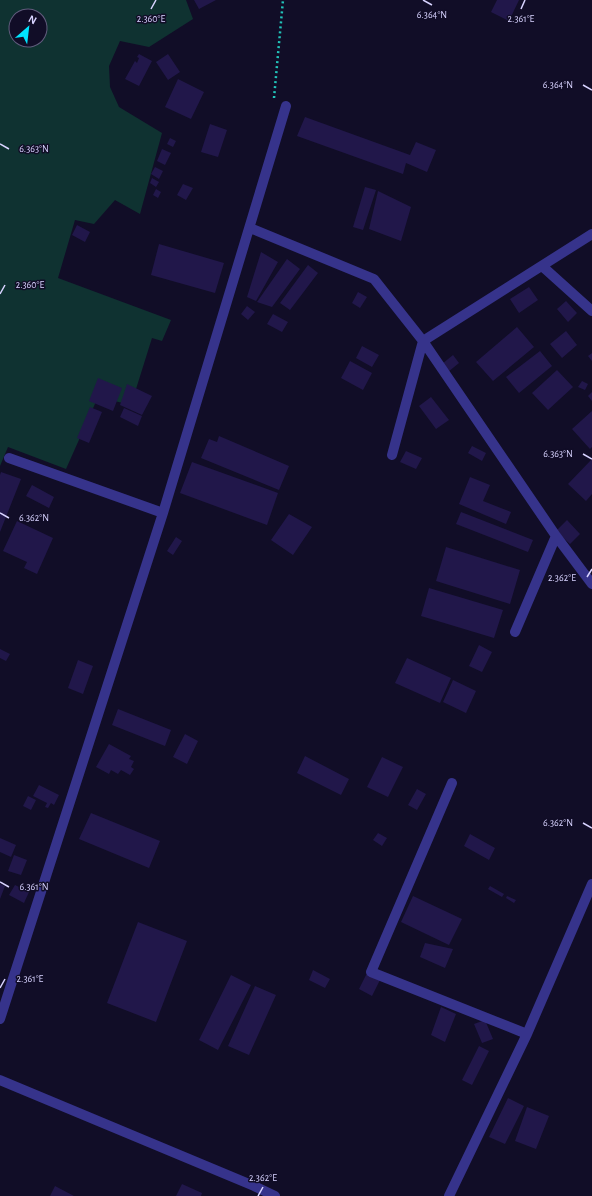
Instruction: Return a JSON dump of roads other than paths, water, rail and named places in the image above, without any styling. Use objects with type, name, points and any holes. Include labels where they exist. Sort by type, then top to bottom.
[{"type":"street","points":[[0,1019],[163,513],[286,106]]},
{"type":"street","points":[[250,228],[374,280],[423,341],[556,536],[592,584]]},
{"type":"street","points":[[392,455],[423,341],[592,234]]},
{"type":"street","points":[[542,266],[592,311]]},
{"type":"street","points":[[9,458],[163,513]]},
{"type":"street","points":[[515,632],[556,536]]},
{"type":"street","points":[[452,782],[371,972],[527,1034]]},
{"type":"street","points":[[449,1196],[527,1034],[592,884]]},
{"type":"street","points":[[0,1080],[275,1196]]}]
